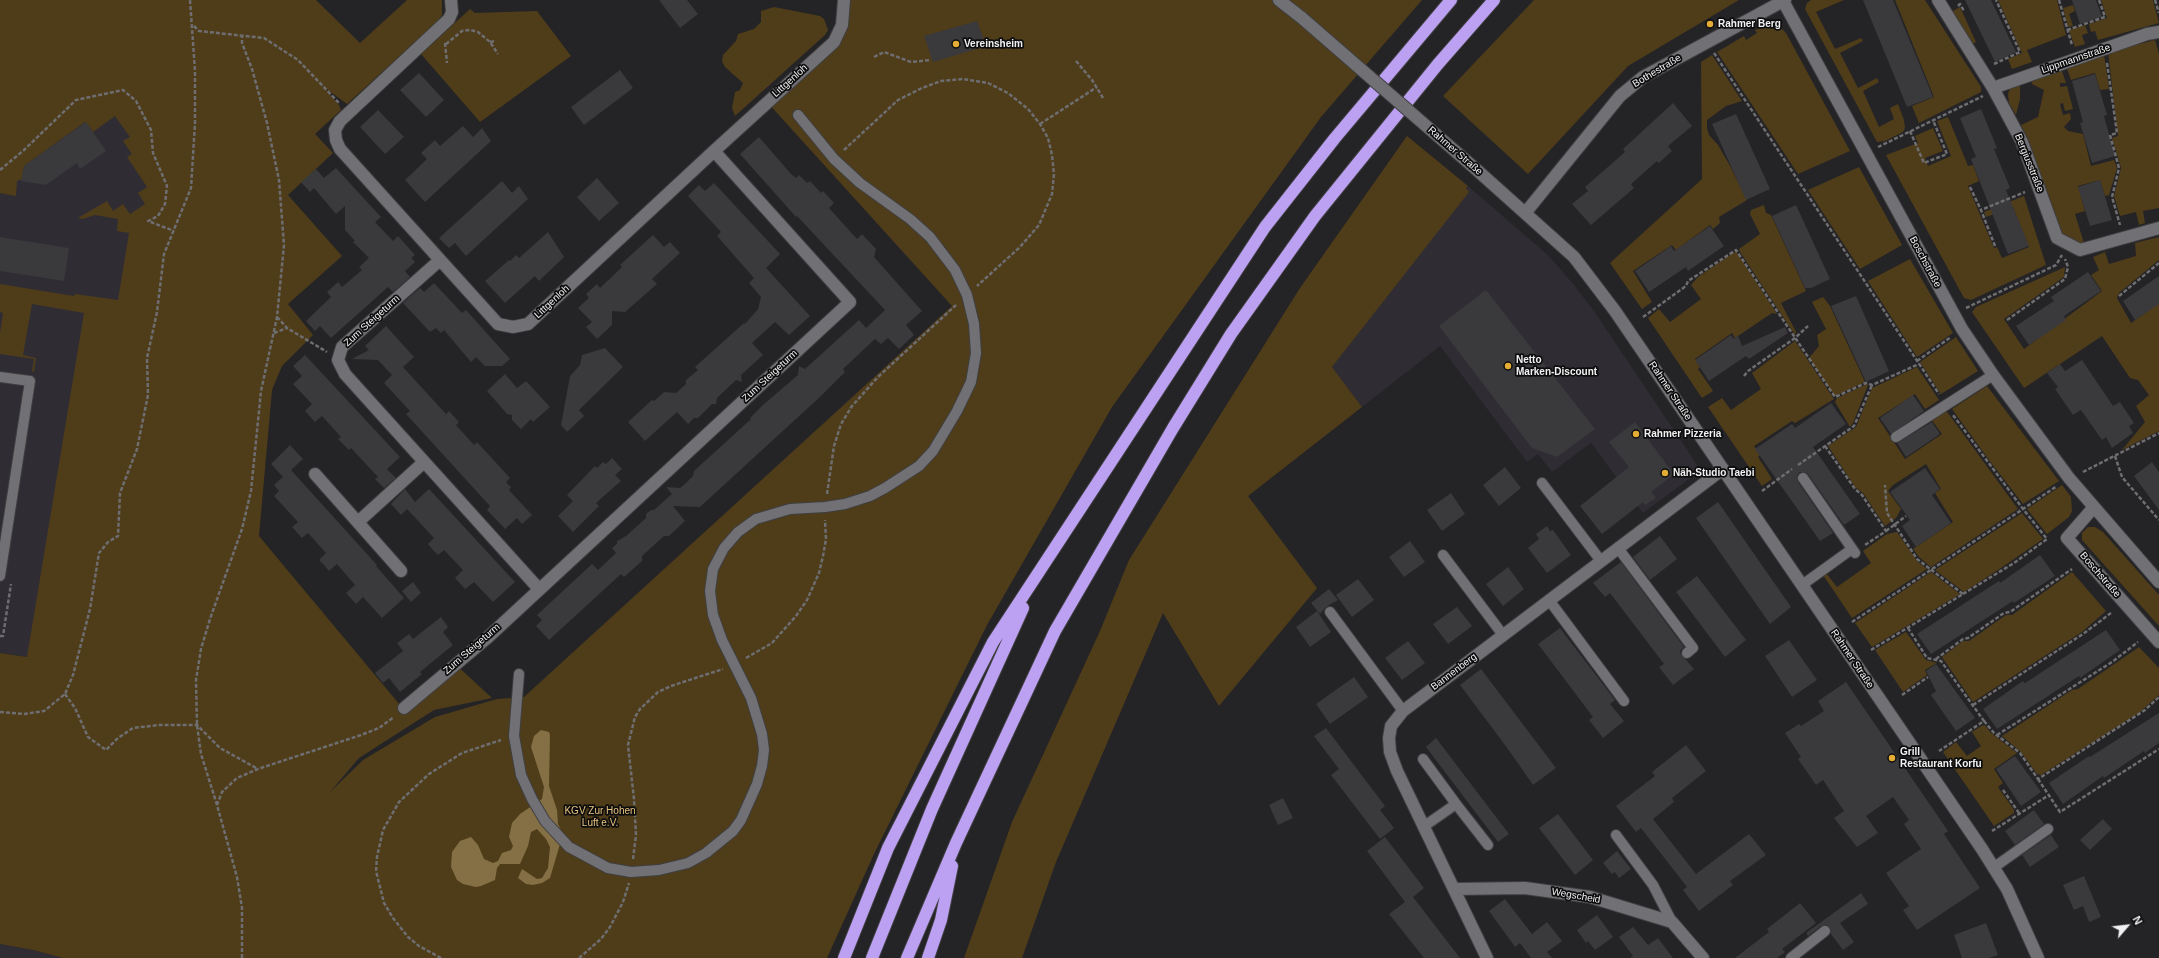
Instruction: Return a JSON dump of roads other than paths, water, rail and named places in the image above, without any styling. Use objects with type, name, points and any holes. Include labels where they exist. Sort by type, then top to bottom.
[{"type":"highway","points":[[844,958],[888,848],[993,642],[1264,227],[1334,138],[1451,0]]},
{"type":"highway","points":[[907,958],[956,843],[1055,631],[1173,428],[1231,334],[1284,257],[1357,162],[1438,64],[1494,0]]},
{"type":"highway","points":[[872,958],[932,809],[1036,578]]},
{"type":"highway","points":[[928,958],[941,920],[956,843]]},
{"type":"street","name":"Littgenloh","points":[[451,0],[452,12],[449,19],[348,113],[335,130],[336,140],[340,149],[498,324],[513,328],[528,324],[834,42],[842,25],[844,0]]},
{"type":"street","name":"Rahmer Straße","points":[[1279,0],[1302,18],[1526,212],[1559,242],[1588,273],[1994,868],[2010,897],[2038,958]]},
{"type":"street","name":"Bergiusstraße","points":[[1938,0],[1994,89],[2022,142],[2058,238],[2080,250],[2159,228]]},
{"type":"street","name":"Bothestraße","points":[[1526,212],[1620,96],[1643,77],[1784,1]]},
{"type":"street","name":"Boschstraße","points":[[1784,1],[1962,329],[1993,375],[2069,478],[2159,582]]},
{"type":"street","name":"Lippmannstraße","points":[[1994,89],[2076,59],[2159,32]]},
{"type":"street","name":"Zum Steigeturm","points":[[404,708],[486,639],[539,588],[850,302],[714,151]]},
{"type":"street","name":"Zum Steigeturm","points":[[424,462],[345,374],[338,360],[342,347],[440,260]]},
{"type":"street","points":[[358,522],[424,462],[539,588]]},
{"type":"street","name":"Bannenberg","points":[[1487,958],[1397,771],[1390,752],[1389,738],[1391,726],[1403,711],[1723,469]]},
{"type":"street","points":[[315,474],[401,571]]},
{"type":"street","name":"Boschstraße","points":[[2094,507],[2067,538],[2159,642]]},
{"type":"street","name":"Wegscheid","points":[[1454,889],[1525,888],[1590,897],[1672,922]]},
{"type":"street","points":[[1672,922],[1703,958]]},
{"type":"lane","points":[[518,674],[514,736],[521,775],[532,799],[558,836],[579,853],[608,868],[631,872],[659,870],[688,863],[706,853],[733,831],[751,802],[762,766],[762,734],[751,698],[734,665],[713,614],[710,591],[713,569],[724,548],[738,532],[756,519],[790,509],[845,504],[870,496],[919,466],[933,450],[946,431],[971,382],[976,353],[974,324],[967,295],[955,270],[930,237],[910,219],[860,183],[834,158],[798,115]]},
{"type":"lane","points":[[1896,437],[1993,375]]},
{"type":"lane","points":[[0,377],[30,381],[0,576]]},
{"type":"lane","points":[[1802,585],[1854,551],[1803,478]]},
{"type":"lane","points":[[1542,483],[1601,561]]},
{"type":"lane","points":[[1618,548],[1693,648],[1687,653]]},
{"type":"lane","points":[[1442,555],[1503,635]]},
{"type":"lane","points":[[1549,600],[1624,701]]},
{"type":"lane","points":[[1330,612],[1403,711]]},
{"type":"lane","points":[[1422,759],[1488,845]]},
{"type":"lane","points":[[1423,827],[1456,804]]},
{"type":"lane","points":[[1994,868],[2048,829]]},
{"type":"lane","points":[[1616,836],[1653,885],[1672,922]]},
{"type":"lane","points":[[1791,958],[1825,931]]},
{"type":"place","name":"Rahmer Berg","points":[[1710,24]]},
{"type":"place","name":"Vereinsheim","points":[[956,44]]},
{"type":"place","name":"Netto Marken-Discount","points":[[1508,366]]},
{"type":"place","name":"Rahmer Pizzeria","points":[[1636,434]]},
{"type":"place","name":"Näh-Studio Taebi","points":[[1665,473]]},
{"type":"place","name":"Grill Restaurant Korfu","points":[[1892,758]]},
{"type":"park label","name":"KGV Zur Hohen Luft e.V.","points":[[600,816]]}]
